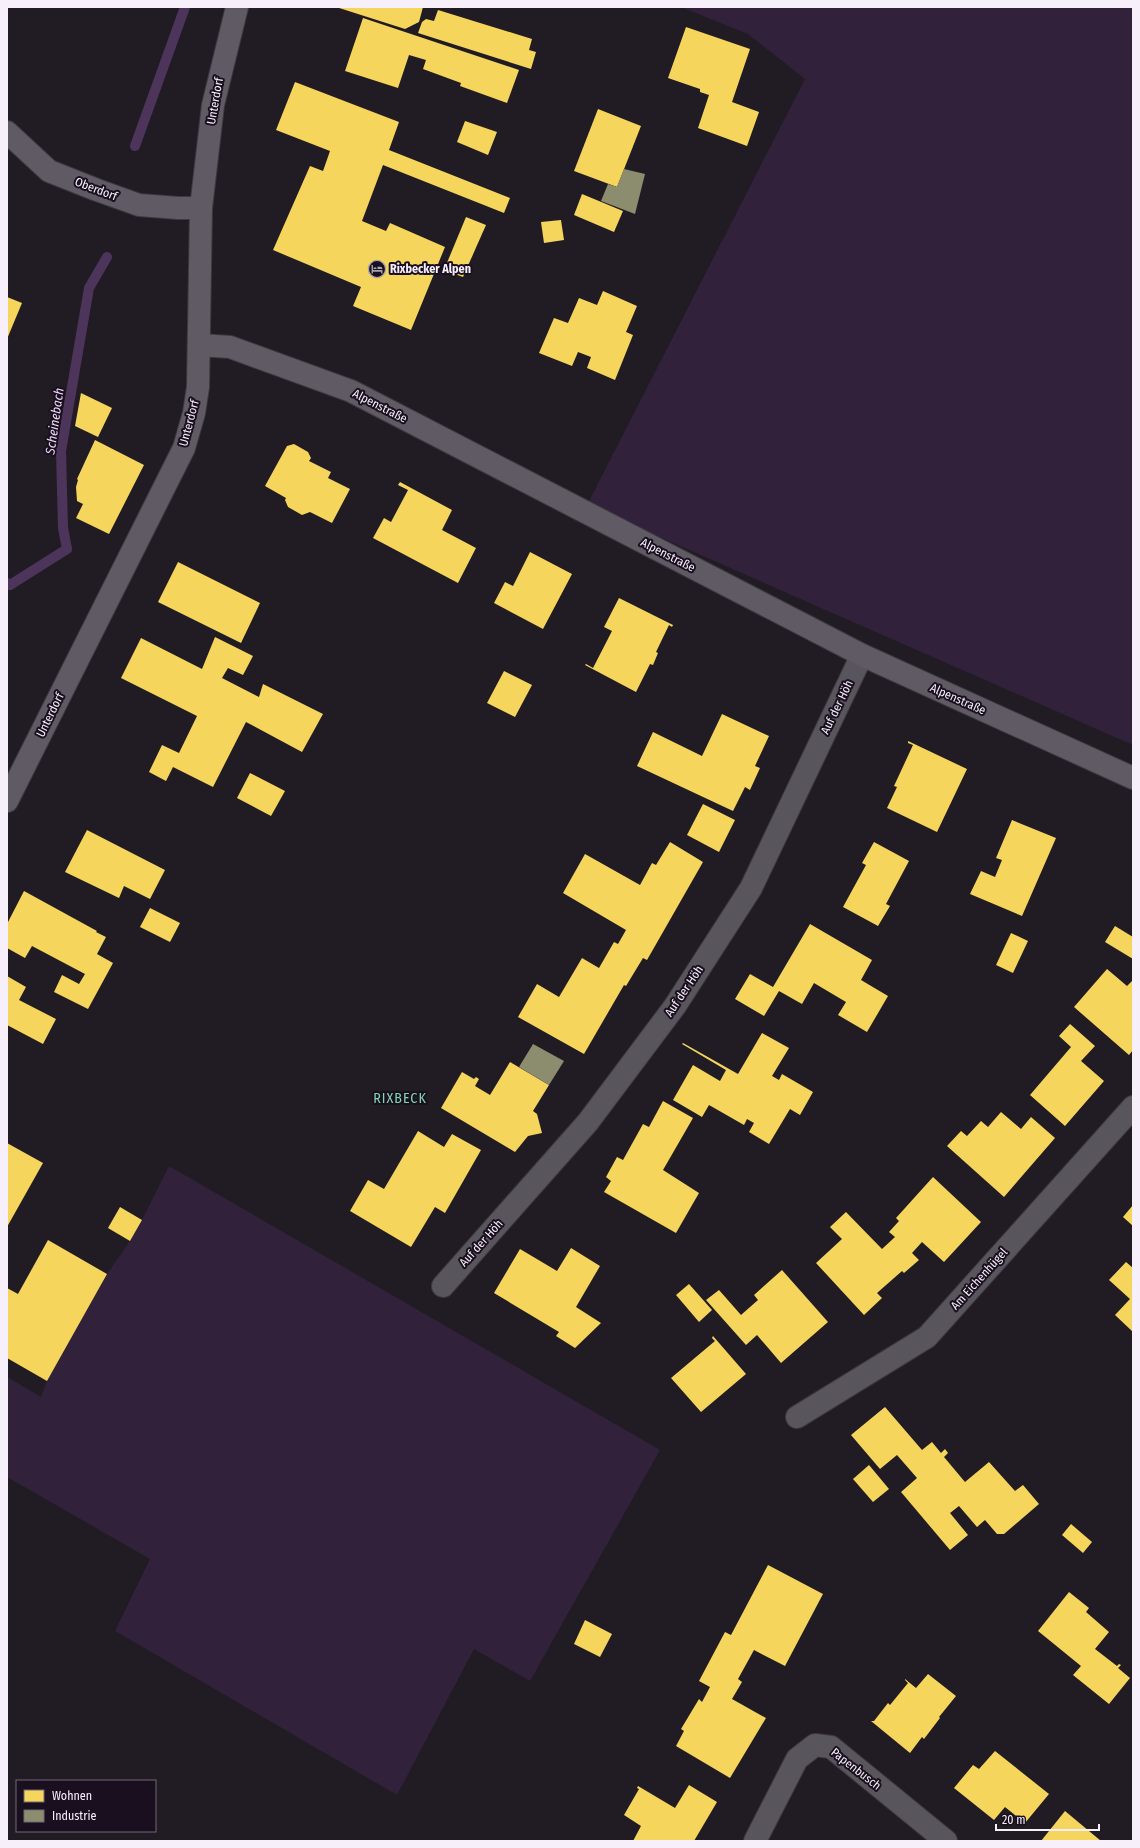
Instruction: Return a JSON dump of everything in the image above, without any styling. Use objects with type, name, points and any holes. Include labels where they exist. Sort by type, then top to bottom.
[{"type":"street","name":"Unterdorf","points":[[7,801],[184,448],[194,413],[198,386],[200,345],[201,208],[213,105],[237,7]]},
{"type":"street","name":"Oberdorf","points":[[7,132],[49,171],[97,190],[139,205],[201,208]]},
{"type":"street","name":"Alpenstraße","points":[[200,345],[230,347],[351,391],[862,655],[1133,778]]},
{"type":"street","name":"Auf der Höh","points":[[443,1286],[588,1122],[675,1006],[751,888],[862,655]]},
{"type":"street","name":"Am Eichenhügel","points":[[797,1417],[927,1337],[1133,1107]]},
{"type":"street","name":"Papenbusch","points":[[755,1841],[797,1759],[815,1746],[831,1747],[946,1841]]},
{"type":"shaded area","points":[[681,7],[1133,7],[1133,745],[587,505],[805,79],[748,34]]},
{"type":"shaded area","points":[[169,1166],[660,1450],[530,1681],[474,1649],[397,1795],[115,1631],[150,1559],[7,1477],[7,1377],[41,1397],[47,1381],[107,1274],[130,1241],[142,1220]]},
{"type":"building: Wohnen","points":[[336,7],[423,7],[419,22],[405,29]]},
{"type":"building: Wohnen","points":[[438,10],[532,39],[529,50],[536,52],[531,69],[418,33],[422,22],[426,19],[434,21]]},
{"type":"building: Wohnen","points":[[363,18],[519,70],[507,103],[460,86],[461,83],[423,69],[426,60],[409,55],[398,88],[345,71]]},
{"type":"building: Wohnen","points":[[686,27],[750,49],[732,102],[759,112],[747,146],[698,128],[709,95],[700,92],[700,89],[668,78]]},
{"type":"building: Wohnen","points":[[295,82],[399,122],[389,150],[510,198],[504,213],[383,165],[362,221],[386,231],[390,223],[445,247],[411,330],[353,306],[361,287],[273,250],[310,166],[323,171],[330,151],[276,130]]},
{"type":"building: Wohnen","points":[[598,109],[641,126],[617,187],[574,171]]},
{"type":"building: Wohnen","points":[[465,121],[497,132],[488,155],[457,142]]},
{"type":"building: Wohnen","points":[[582,194],[623,211],[614,232],[574,215]]},
{"type":"building: Wohnen","points":[[466,217],[486,225],[463,277],[444,270]]},
{"type":"building: Wohnen","points":[[561,220],[564,240],[544,243],[541,222]]},
{"type":"building: Wohnen","points":[[603,291],[637,306],[626,332],[633,335],[615,380],[587,368],[591,357],[578,352],[572,366],[539,353],[554,318],[568,323],[579,298],[597,305]]},
{"type":"building: Wohnen","points":[[7,297],[22,303],[7,339]]},
{"type":"building: Wohnen","points":[[81,393],[112,408],[98,437],[75,426]]},
{"type":"building: Wohnen","points":[[95,440],[144,465],[109,534],[76,518],[83,504],[77,501],[77,479]]},
{"type":"building: Wohnen","points":[[294,444],[308,452],[311,458],[309,461],[331,472],[328,478],[350,489],[332,523],[310,512],[302,515],[288,507],[285,500],[286,498],[265,486],[287,446]]},
{"type":"building: Wohnen","points":[[400,482],[452,510],[442,530],[476,548],[458,583],[373,538],[384,518],[391,522],[408,490],[398,485]]},
{"type":"building: Wohnen","points":[[530,552],[572,574],[543,629],[494,603],[505,582],[513,586]]},
{"type":"building: Wohnen","points":[[178,562],[260,603],[241,643],[158,602]]},
{"type":"building: Wohnen","points":[[619,598],[673,625],[672,627],[669,625],[656,652],[658,653],[653,665],[650,664],[636,692],[585,665],[586,664],[593,668],[612,631],[604,627]]},
{"type":"building: Wohnen","points":[[215,637],[253,656],[243,675],[228,668],[222,678],[259,697],[263,684],[323,714],[302,752],[246,722],[213,787],[173,767],[166,781],[149,772],[162,745],[179,753],[197,716],[121,678],[141,638],[202,669]]},
{"type":"building: Wohnen","points":[[504,671],[532,685],[515,717],[487,703]]},
{"type":"building: Wohnen","points":[[722,714],[769,736],[755,766],[760,768],[750,790],[745,787],[733,811],[637,766],[653,732],[702,756]]},
{"type":"building: Wohnen","points":[[908,741],[967,769],[937,832],[887,808],[897,787],[894,786],[913,745],[908,743]]},
{"type":"building: Wohnen","points":[[250,773],[285,791],[271,816],[237,798]]},
{"type":"building: Wohnen","points":[[703,804],[735,820],[719,852],[687,835]]},
{"type":"building: Wohnen","points":[[1012,820],[1056,838],[1022,916],[970,894],[981,871],[995,877],[1002,860],[996,858]]},
{"type":"building: Wohnen","points":[[87,830],[165,870],[150,899],[124,886],[119,898],[65,872]]},
{"type":"building: Wohnen","points":[[670,842],[703,862],[647,960],[643,958],[626,986],[624,985],[584,1054],[518,1017],[537,984],[559,997],[582,958],[599,968],[614,942],[618,944],[626,930],[563,893],[585,854],[640,885],[652,863],[656,865]]},
{"type":"building: Wohnen","points":[[874,842],[909,861],[886,904],[890,906],[878,926],[843,907],[866,865],[862,863]]},
{"type":"building: Wohnen","points":[[24,891],[106,937],[97,954],[113,963],[88,1009],[54,992],[62,975],[79,984],[85,974],[32,946],[25,958],[7,948],[7,924]]},
{"type":"building: Wohnen","points":[[150,908],[180,923],[170,942],[140,927]]},
{"type":"building: Wohnen","points":[[810,924],[872,960],[861,980],[888,996],[867,1032],[838,1015],[846,1002],[814,983],[802,1004],[779,991],[764,1016],[735,999],[750,974],[773,987]]},
{"type":"building: Wohnen","points":[[1115,926],[1133,937],[1133,959],[1105,942]]},
{"type":"building: Wohnen","points":[[1011,933],[1028,941],[1013,973],[996,965]]},
{"type":"building: Wohnen","points":[[1107,969],[1127,986],[1132,981],[1133,982],[1133,1050],[1129,1055],[1074,1007]]},
{"type":"building: Wohnen","points":[[7,976],[26,987],[19,1000],[56,1019],[43,1044],[7,1025]]},
{"type":"building: Wohnen","points":[[1070,1024],[1095,1046],[1081,1061],[1104,1081],[1065,1126],[1030,1095],[1071,1047],[1059,1036]]},
{"type":"building: Wohnen","points":[[762,1033],[789,1048],[772,1076],[779,1080],[782,1074],[813,1092],[800,1115],[790,1109],[769,1144],[749,1132],[754,1123],[747,1119],[744,1125],[709,1105],[702,1117],[673,1100],[693,1065],[720,1081],[726,1070],[682,1044],[683,1043],[738,1074]]},
{"type":"building: Wohnen","points":[[510,1062],[549,1085],[533,1111],[537,1114],[542,1133],[528,1136],[515,1152],[441,1108],[462,1072],[474,1079],[476,1077],[479,1079],[475,1086],[490,1095]]},
{"type":"building: Wohnen","points":[[663,1101],[693,1118],[663,1170],[699,1193],[676,1233],[604,1192],[611,1181],[606,1177],[617,1157],[623,1160],[643,1124],[649,1127]]},
{"type":"building: Wohnen","points":[[1001,1112],[1021,1129],[1031,1117],[1055,1138],[1004,1197],[947,1146],[961,1131],[967,1136],[981,1121],[988,1127]]},
{"type":"building: Wohnen","points":[[418,1131],[444,1147],[452,1134],[481,1150],[445,1213],[435,1207],[411,1247],[350,1211],[368,1180],[384,1189]]},
{"type":"building: Wohnen","points":[[7,1143],[43,1163],[7,1227]]},
{"type":"building: Wohnen","points":[[933,1177],[981,1222],[944,1262],[922,1242],[912,1253],[919,1260],[904,1273],[902,1271],[877,1293],[882,1298],[864,1315],[816,1263],[842,1239],[830,1227],[846,1212],[882,1249],[895,1237],[889,1232],[899,1221],[896,1218]]},
{"type":"building: Wohnen","points":[[1133,1205],[1133,1226],[1123,1217]]},
{"type":"building: Wohnen","points":[[120,1207],[142,1220],[130,1241],[108,1228]]},
{"type":"building: Wohnen","points":[[48,1240],[107,1274],[47,1381],[7,1358],[7,1288],[18,1294]]},
{"type":"building: Wohnen","points":[[571,1248],[600,1266],[576,1307],[601,1323],[575,1348],[556,1336],[559,1332],[494,1293],[520,1249],[557,1271]]},
{"type":"building: Wohnen","points":[[1126,1262],[1133,1268],[1133,1332],[1115,1315],[1130,1299],[1109,1280]]},
{"type":"building: Wohnen","points":[[782,1270],[828,1322],[781,1363],[757,1335],[746,1345],[706,1300],[719,1290],[741,1315],[758,1300],[754,1295]]},
{"type":"building: Wohnen","points":[[689,1284],[712,1310],[699,1322],[676,1295]]},
{"type":"building: Wohnen","points":[[713,1336],[746,1374],[701,1412],[671,1378],[715,1341],[712,1338]]},
{"type":"building: Wohnen","points":[[885,1407],[922,1450],[932,1442],[941,1453],[945,1449],[948,1453],[944,1457],[965,1482],[989,1462],[1015,1491],[1023,1485],[1039,1504],[1004,1534],[997,1534],[985,1520],[977,1527],[959,1506],[950,1513],[968,1535],[950,1550],[901,1492],[917,1478],[897,1455],[880,1469],[851,1435]]},
{"type":"building: Wohnen","points":[[869,1465],[889,1489],[873,1502],[853,1479]]},
{"type":"building: Wohnen","points":[[1071,1524],[1092,1542],[1083,1553],[1062,1535]]},
{"type":"building: Wohnen","points":[[768,1565],[823,1594],[785,1666],[754,1650],[738,1679],[742,1682],[732,1699],[766,1718],[730,1778],[676,1746],[684,1731],[681,1729],[699,1699],[702,1702],[710,1687],[699,1681],[725,1632],[731,1635]]},
{"type":"building: Wohnen","points":[[1069,1592],[1089,1608],[1086,1612],[1109,1632],[1095,1649],[1117,1666],[1119,1664],[1121,1665],[1118,1668],[1130,1678],[1109,1704],[1073,1675],[1081,1666],[1038,1631]]},
{"type":"building: Wohnen","points":[[585,1620],[612,1634],[600,1657],[574,1644]]},
{"type":"building: Wohnen","points":[[928,1674],[956,1696],[924,1739],[922,1737],[910,1753],[871,1721],[874,1721],[888,1703],[890,1705],[908,1683],[905,1679],[916,1688]]},
{"type":"building: Wohnen","points":[[995,1751],[1049,1794],[1025,1823],[1005,1807],[994,1820],[954,1788],[973,1765],[979,1769]]},
{"type":"building: Wohnen","points":[[689,1785],[717,1802],[694,1841],[633,1841],[641,1826],[624,1815],[639,1789],[637,1788],[638,1786],[675,1808]]},
{"type":"building: Wohnen","points":[[1065,1811],[1101,1841],[1041,1841]]},
{"type":"building: Industrie","points":[[624,169],[645,174],[635,214],[601,201],[608,184],[617,187]]},
{"type":"building: Industrie","points":[[533,1044],[564,1061],[549,1085],[519,1067]]},
{"type":"waterway","points":[[135,146],[185,7]]},
{"type":"waterway","name":"Scheinebach","points":[[7,583],[10,585],[67,549],[63,528],[61,451],[89,288],[107,257]]},
{"type":"place","name":"Rixbecker Alpen","points":[[377,269]]},
{"type":"district","name":"RIXBECK","points":[[400,1098]]}]
